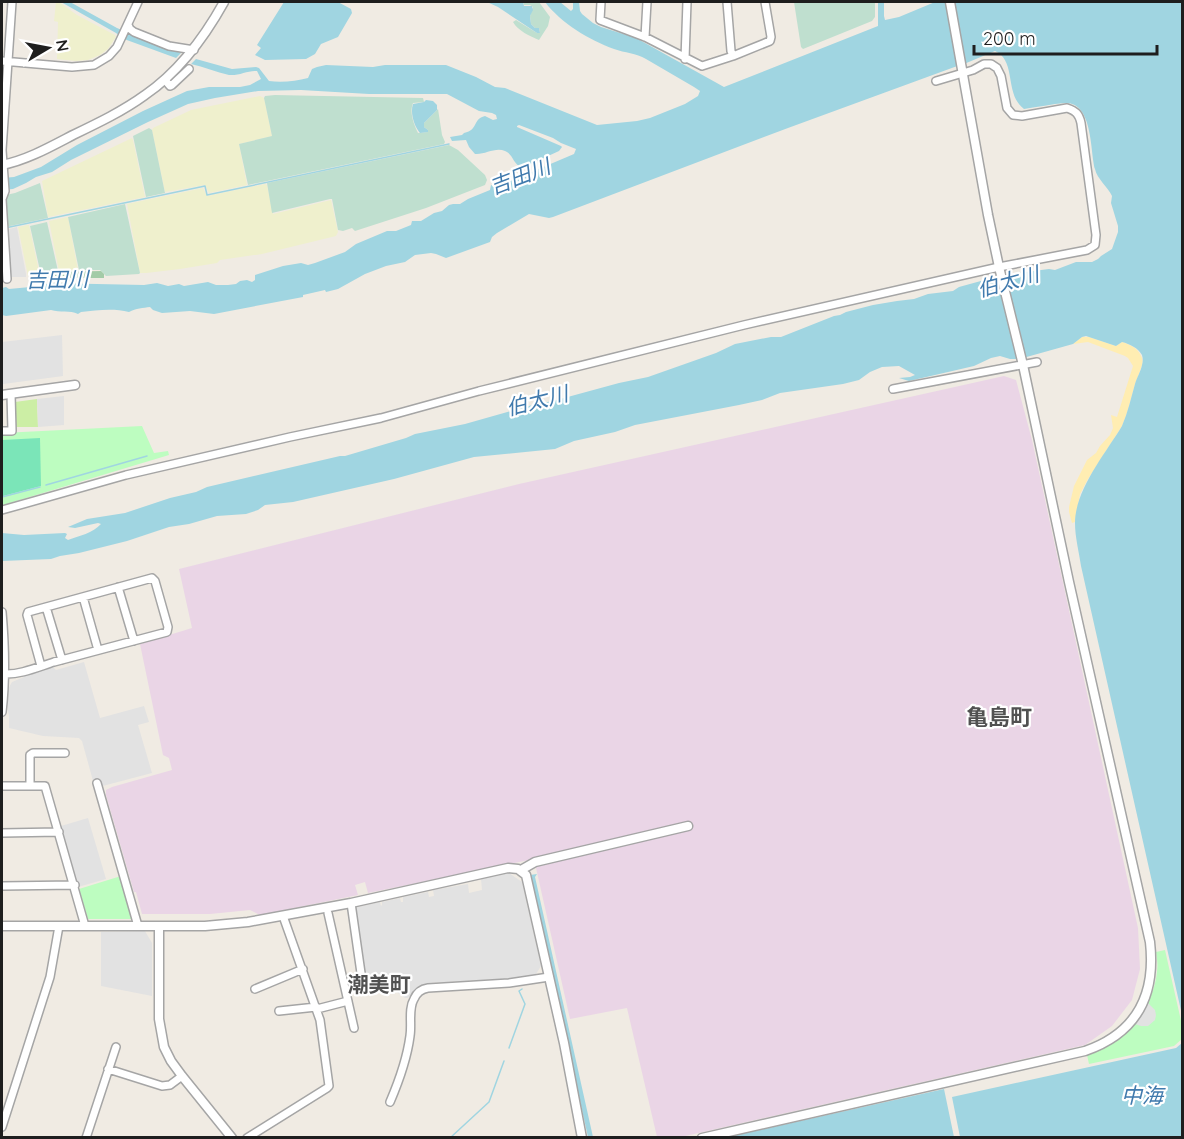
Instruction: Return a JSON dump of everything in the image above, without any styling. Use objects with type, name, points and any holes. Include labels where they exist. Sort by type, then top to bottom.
[{"type":"street","points":[[7,279],[2,199],[5,190],[2,150],[5,61],[12,2]]},
{"type":"street","points":[[5,61],[72,67],[94,65],[105,60],[113,52],[138,2]]},
{"type":"street","points":[[2,165],[27,158],[146,95],[165,80],[192,52],[210,28],[224,2]]},
{"type":"street","points":[[601,2],[600,20],[645,37],[704,66],[770,40],[765,2]]},
{"type":"street","points":[[645,37],[647,2]]},
{"type":"street","points":[[686,59],[687,2]]},
{"type":"street","points":[[727,2],[733,56]]},
{"type":"street","points":[[702,1137],[1085,1052],[1119,1034],[1132,1020],[1143,1003],[1152,975],[1150,942],[988,215],[950,2]]},
{"type":"street","points":[[127,28],[158,42],[192,52]]},
{"type":"street","points":[[2,510],[126,475],[381,418],[479,391],[744,325],[999,267],[1087,250],[1095,245],[1096,236],[1079,114],[1067,108],[1022,116],[1013,115],[1007,108],[1001,76],[997,68],[991,64],[963,69],[936,81]]},
{"type":"street","points":[[165,80],[170,86],[189,69]]},
{"type":"street","points":[[893,389],[1037,362]]},
{"type":"street","points":[[2,431],[12,431],[6,394],[75,385]]},
{"type":"street","points":[[4,674],[10,674],[41,666],[98,650],[167,632],[166,618],[155,581],[152,578],[28,612],[41,666]]},
{"type":"street","points":[[118,587],[134,641]]},
{"type":"street","points":[[83,597],[98,650]]},
{"type":"street","points":[[46,607],[62,660]]},
{"type":"street","points":[[2,612],[5,641],[2,712]]},
{"type":"street","points":[[30,786],[31,754],[65,753]]},
{"type":"street","points":[[97,783],[138,926]]},
{"type":"street","points":[[2,786],[45,786],[85,926]]},
{"type":"street","points":[[521,870],[535,862],[688,826]]},
{"type":"street","points":[[2,833],[59,832]]},
{"type":"street","points":[[2,926],[206,926],[249,922],[351,903],[508,868],[521,870],[526,875],[564,1043],[582,1137]]},
{"type":"street","points":[[2,886],[75,885]]},
{"type":"street","points":[[351,903],[363,987]]},
{"type":"street","points":[[328,913],[354,1029]]},
{"type":"street","points":[[246,1137],[329,1087],[330,1084],[321,1020],[283,916]]},
{"type":"street","points":[[2,1127],[50,977],[59,926]]},
{"type":"street","points":[[159,926],[159,1019],[164,1047],[182,1076],[232,1137]]},
{"type":"street","points":[[255,988],[303,969]]},
{"type":"street","points":[[390,1102],[404,1065],[411,1035],[412,1002],[419,991],[428,988],[509,983],[549,977]]},
{"type":"street","points":[[279,1011],[317,1008],[348,1001]]},
{"type":"street","points":[[86,1137],[116,1047]]},
{"type":"street","points":[[108,1069],[162,1086],[170,1085],[182,1076]]},
{"type":"shaded area","points":[[17,227],[26,277],[7,275],[5,230]]},
{"type":"shaded area","points":[[62,335],[63,376],[3,384],[2,342]]},
{"type":"shaded area","points":[[1004,376],[1016,380],[1032,440],[1138,928],[1140,969],[1132,1000],[1112,1026],[1085,1045],[681,1137],[657,1137],[627,1008],[570,1019],[534,859],[368,893],[365,882],[355,885],[358,895],[260,915],[250,910],[210,914],[142,914],[106,790],[172,770],[169,758],[163,755],[140,644],[192,628],[179,569],[519,484]]},
{"type":"shaded area","points":[[64,396],[64,425],[38,427],[37,399]]},
{"type":"shaded area","points":[[84,662],[100,718],[144,706],[149,722],[138,725],[152,773],[95,788],[82,741],[79,738],[43,736],[9,728],[6,699],[12,682],[24,675],[53,667],[56,670]]},
{"type":"shaded area","points":[[88,818],[106,879],[78,887],[61,826]]},
{"type":"shaded area","points":[[509,873],[522,882],[541,966],[536,974],[518,978],[429,983],[418,987],[408,998],[394,990],[387,991],[385,982],[368,986],[354,908],[380,902],[381,906],[382,902],[400,898],[403,902],[403,897],[428,892],[429,897],[434,896],[433,890],[468,884],[469,893],[482,890],[481,879]]},
{"type":"shaded area","points":[[145,931],[152,943],[152,996],[101,986],[101,932]]},
{"type":"shaded area","points":[[1148,1003],[1155,1010],[1155,1020],[1148,1026],[1135,1024]]},
{"type":"green space","points":[[56,2],[115,35],[108,49],[88,60],[57,59],[58,22],[54,21]]},
{"type":"green space","points":[[523,2],[539,2],[550,17],[548,26],[539,40],[521,31],[513,22],[516,20],[540,33],[539,28],[531,24],[530,16],[533,7],[524,5]]},
{"type":"green space","points":[[794,2],[875,2],[875,17],[872,21],[803,49]]},
{"type":"green space","points":[[275,95],[423,98],[424,102],[413,103],[412,107],[412,118],[418,133],[428,132],[424,123],[438,109],[445,142],[248,185],[239,144],[272,136],[264,98]]},
{"type":"green space","points":[[260,96],[264,98],[272,136],[239,144],[247,185],[209,193],[205,185],[165,192],[153,128],[191,110]]},
{"type":"green space","points":[[149,128],[152,130],[165,193],[146,197],[133,136]]},
{"type":"green space","points":[[132,138],[145,197],[48,217],[42,181]]},
{"type":"green space","points":[[449,145],[458,150],[485,175],[487,180],[485,185],[426,208],[355,231],[352,228],[338,230],[332,199],[272,213],[267,183]]},
{"type":"green space","points":[[40,183],[48,218],[5,227],[6,195]]},
{"type":"green space","points":[[265,184],[273,214],[331,200],[338,232],[336,236],[262,254],[220,260],[217,263],[140,273],[127,204],[203,188],[207,196]]},
{"type":"green space","points":[[125,204],[140,273],[106,276],[100,270],[79,270],[68,217]]},
{"type":"green space","points":[[68,217],[78,270],[60,272],[49,221]]},
{"type":"green space","points":[[47,222],[58,271],[41,275],[30,226]]},
{"type":"green space","points":[[29,225],[39,277],[28,276],[18,227]]},
{"type":"green space","points":[[101,271],[104,278],[46,278],[46,276],[60,272]]},
{"type":"green space","points":[[37,399],[38,427],[16,427],[15,402]]},
{"type":"green space","points":[[142,426],[154,453],[168,451],[169,455],[3,505],[2,433]]},
{"type":"green space","points":[[40,438],[41,486],[3,496],[2,440]]},
{"type":"green space","points":[[121,876],[133,919],[88,919],[79,889]]},
{"type":"green space","points":[[1165,950],[1182,1025],[1182,1039],[1174,1046],[1089,1064],[1087,1055],[1125,1033],[1144,1009],[1156,981],[1156,952]]},
{"type":"sand","points":[[1082,337],[1116,346],[1122,342],[1128,344],[1138,351],[1143,362],[1122,426],[1080,494],[1075,522],[1072,523],[1069,507],[1074,486],[1087,460],[1096,453],[1110,435],[1113,428],[1111,415],[1117,417],[1133,366],[1125,356],[1088,342],[1073,344]]},
{"type":"water","points":[[61,2],[70,2],[117,28],[181,53],[176,58],[124,39]]},
{"type":"water","points":[[284,2],[338,2],[351,9],[352,13],[338,37],[321,44],[315,54],[306,59],[265,60],[255,55],[261,48],[257,45]]},
{"type":"water","points":[[487,2],[523,2],[524,6],[532,6],[531,24],[539,28],[540,33],[537,33]]},
{"type":"water","name":"吉田川","points":[[545,2],[560,2],[571,11],[573,2],[579,2],[582,14],[593,23],[636,38],[724,87],[878,26],[878,2],[884,2],[885,20],[899,17],[935,2],[948,2],[960,65],[553,217],[529,214],[497,233],[490,242],[446,258],[431,253],[415,255],[405,262],[365,274],[338,289],[214,314],[190,311],[162,313],[150,307],[129,312],[105,310],[78,314],[51,310],[2,315],[2,288],[6,287],[9,289],[49,283],[144,285],[157,283],[184,286],[208,282],[228,285],[247,280],[252,282],[255,280],[255,275],[283,266],[315,263],[345,252],[356,244],[387,231],[396,231],[411,225],[412,221],[421,221],[449,205],[460,204],[490,190],[491,185],[496,187],[574,154],[576,149],[519,125],[517,127],[562,147],[559,151],[522,168],[505,151],[475,154],[466,140],[452,141],[450,137],[469,132],[481,117],[485,116],[493,120],[497,119],[496,115],[479,111],[447,94],[258,91],[188,104],[71,160],[52,172],[36,177],[13,189],[2,190],[2,178],[14,177],[41,167],[77,145],[187,91],[209,87],[240,87],[261,79],[257,71],[229,75],[191,64],[196,59],[232,69],[256,67],[269,81],[279,82],[308,78],[312,69],[326,65],[373,67],[446,65],[495,87],[505,88],[597,125],[650,118],[685,104],[698,96],[700,91],[646,59],[614,49],[585,36],[567,24]]},
{"type":"water","name":"伯太川","points":[[952,2],[1182,2],[1182,1015],[1081,566],[1075,528],[1076,511],[1085,485],[1122,426],[1143,361],[1142,356],[1136,348],[1128,344],[1122,342],[1116,346],[1086,336],[1073,344],[1023,358],[1003,275],[1055,270],[1076,262],[1092,262],[1112,249],[1118,226],[1111,203],[1112,196],[1096,173],[1089,128],[1081,110],[1065,103],[1024,109],[1014,95],[1006,62],[995,51],[964,64]]},
{"type":"water","points":[[426,100],[433,101],[437,105],[437,110],[424,123],[428,132],[420,133],[413,119],[412,108],[413,104]]},
{"type":"water","points":[[999,276],[1020,359],[1000,356],[974,366],[909,381],[899,378],[915,375],[899,366],[882,367],[859,380],[780,393],[762,400],[635,425],[574,441],[555,449],[474,457],[394,479],[293,502],[265,505],[246,514],[217,516],[169,527],[79,553],[51,559],[2,561],[2,533],[24,535],[65,533],[67,534],[65,538],[68,540],[90,532],[101,524],[68,527],[87,519],[125,513],[207,487],[345,456],[415,434],[465,424],[648,377],[735,344],[781,337],[846,312],[873,305],[914,299],[928,294],[953,291],[959,287]]},
{"type":"water","points":[[537,874],[535,877],[593,1137],[588,1137],[530,875]]},
{"type":"water","name":"中海","points":[[1182,1043],[1182,1137],[960,1137],[952,1097],[1176,1048]]},
{"type":"water","points":[[944,1089],[954,1137],[728,1137]]},
{"type":"waterway","points":[[5,228],[205,186],[207,195],[449,144]]},
{"type":"waterway","points":[[46,485],[147,456]]},
{"type":"waterway","points":[[2,497],[40,487]]},
{"type":"waterway","points":[[509,1048],[525,1004],[519,991],[522,989]]},
{"type":"waterway","points":[[450,1138],[489,1102],[504,1061]]},
{"type":"district","name":"亀島町","points":[[999,717]]},
{"type":"district","name":"潮美町","points":[[379,985]]}]
